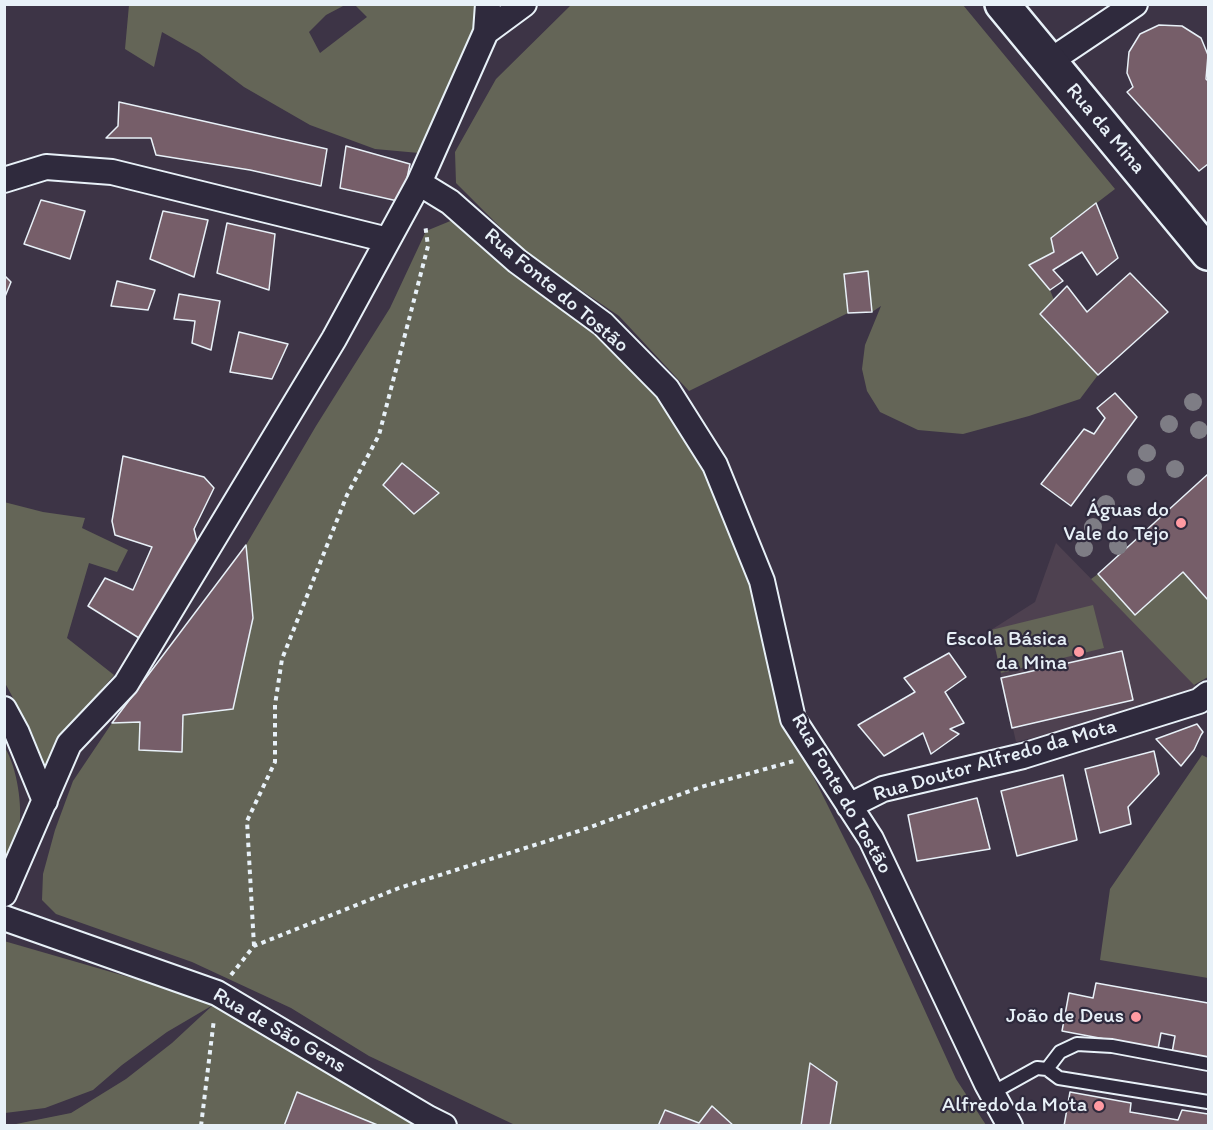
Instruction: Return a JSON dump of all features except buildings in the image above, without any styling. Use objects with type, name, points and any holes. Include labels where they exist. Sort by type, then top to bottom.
[{"type":"main road","name":"Rua da Mina","points":[[1002,4],[1209,253]]},
{"type":"street","points":[[4,894],[69,744],[126,684],[334,339],[419,183],[486,32],[488,4]]},
{"type":"street","points":[[486,32],[524,4]]},
{"type":"street","points":[[1050,62],[1134,4]]},
{"type":"street","points":[[4,180],[46,167],[112,172],[388,240]]},
{"type":"street","name":"Rua Fonte do Tostão","points":[[419,183],[450,202],[517,261],[603,324],[667,389],[715,465],[762,582],[793,719],[871,839],[992,1093],[1010,1125]]},
{"type":"street","name":"Rua Doutor Alfredo da Mota","points":[[849,806],[884,789],[1023,756],[1207,701]]},
{"type":"street","points":[[4,709],[17,733],[45,801]]},
{"type":"street","name":"Rua de São Gens","points":[[4,918],[217,993],[444,1125]]},
{"type":"lane","points":[[1047,1069],[1060,1052],[1077,1044],[1112,1046],[1209,1064]]},
{"type":"lane","points":[[992,1093],[1037,1068],[1047,1069],[1059,1078],[1209,1101]]},
{"type":"path","points":[[254,946],[247,821],[275,762],[275,705],[282,659],[348,495],[379,435],[428,246],[419,183]]},
{"type":"path","points":[[201,1125],[217,993],[254,946],[399,888],[582,830],[701,787],[815,755]]},
{"type":"shaded area","name":"Escola Básica da Mina","points":[[1056,543],[1198,688],[1136,712],[1016,742],[991,630],[1035,602]]},
{"type":"green space","points":[[129,5],[345,5],[326,15],[309,32],[320,53],[367,17],[355,5],[478,5],[476,32],[419,153],[375,149],[310,125],[244,87],[199,53],[162,32],[154,67],[125,49]]},
{"type":"green space","points":[[571,5],[963,5],[1115,189],[1051,238],[1054,252],[1030,265],[1050,290],[1054,300],[1040,315],[1098,375],[1080,399],[1029,416],[963,434],[918,430],[880,412],[867,391],[862,369],[865,345],[881,306],[872,312],[867,271],[844,274],[848,313],[689,391],[619,316],[536,263],[456,183],[455,152],[496,79]]},
{"type":"green space","points":[[465,215],[603,324],[715,465],[800,750],[870,890],[956,1079],[986,1125],[830,1125],[837,1082],[811,1063],[801,1125],[734,1125],[712,1107],[699,1123],[665,1110],[658,1125],[515,1125],[369,1056],[291,1008],[192,962],[56,914],[42,900],[43,874],[55,830],[73,781],[112,723],[140,722],[140,750],[181,752],[183,715],[233,709],[253,618],[246,545],[316,426],[390,308],[426,231]]},
{"type":"green space","points":[[4,502],[43,512],[85,518],[82,528],[128,550],[117,572],[89,563],[67,638],[114,675],[61,737],[46,771],[32,733],[5,683]]},
{"type":"green space","points":[[1183,572],[1208,600],[1208,677],[1194,685],[1091,579],[1098,574],[1135,615]]},
{"type":"green space","points":[[1093,605],[1104,648],[1001,673],[991,630]]},
{"type":"green space","points":[[5,748],[16,776],[20,820],[18,834],[5,864]]},
{"type":"green space","points":[[1202,755],[1208,758],[1208,978],[1100,960],[1110,889]]},
{"type":"green space","points":[[4,941],[215,1002],[434,1125],[11,1125],[71,1113],[126,1079],[172,1043],[213,1005],[167,1032],[93,1090],[45,1108],[5,1113]]},
{"type":"place","name":"Águas do Vale do Tejo","points":[[1181,523]]},
{"type":"place","name":"Escola Básica da Mina","points":[[1079,652]]},
{"type":"place","name":"João de Deus","points":[[1136,1017]]},
{"type":"place","name":"Alfredo da Mota","points":[[1099,1106]]}]
